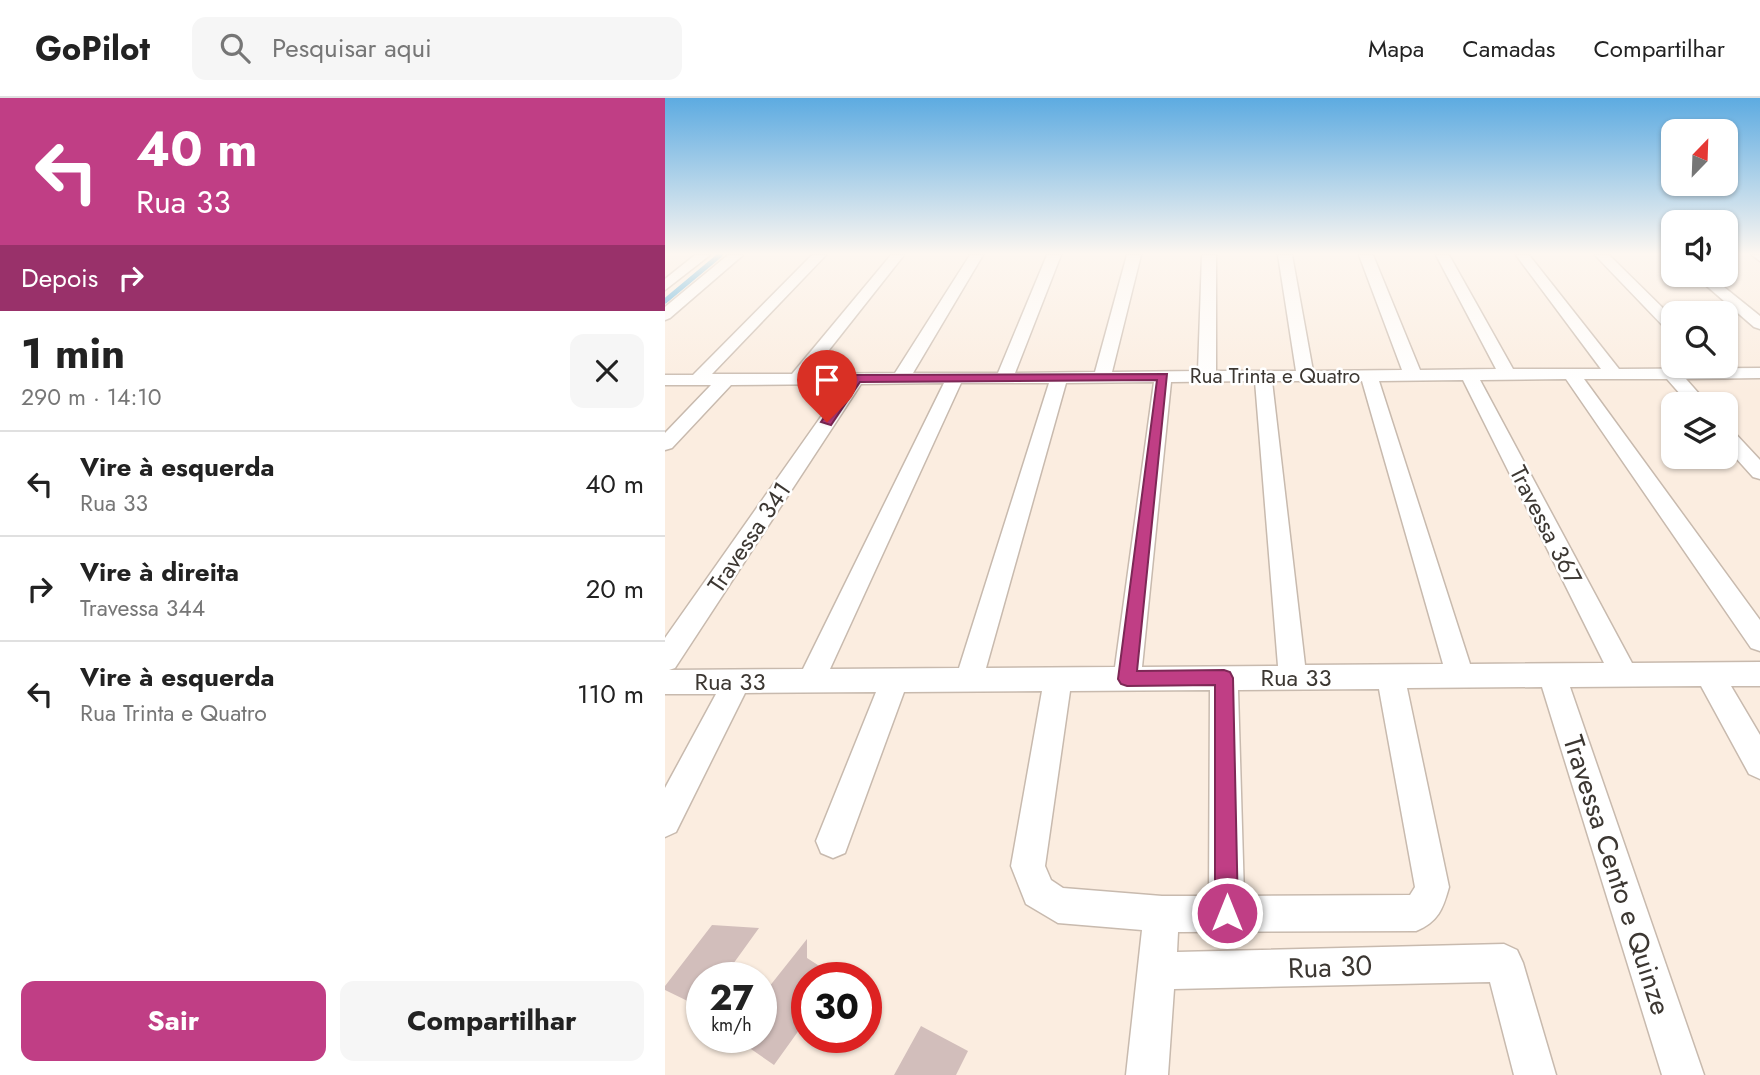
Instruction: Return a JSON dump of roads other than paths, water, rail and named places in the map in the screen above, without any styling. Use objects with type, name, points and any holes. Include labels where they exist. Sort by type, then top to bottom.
[{"type":"street","points":[[665,315],[682,301]]},
{"type":"street","points":[[697,380],[775,301]]},
{"type":"street","points":[[797,379],[861,301]]},
{"type":"street","points":[[901,378],[949,301]]},
{"type":"street","points":[[1004,378],[1035,301]]},
{"type":"street","points":[[1103,377],[1122,301]]},
{"type":"street","points":[[1207,376],[1208,301]]},
{"type":"street","points":[[1293,301],[1305,376]]},
{"type":"street","points":[[1384,301],[1413,375]]},
{"type":"street","points":[[1468,301],[1509,374]]},
{"type":"street","points":[[1557,301],[1614,374]]},
{"type":"street","points":[[1647,301],[1661,315]]},
{"type":"street","points":[[1732,301],[1760,324]]},
{"type":"street","name":"Rua Trinta e Quatro","points":[[1738,371],[1760,373]]},
{"type":"street","name":"Rua Trinta e Quatro","points":[[665,380],[1661,373]]},
{"type":"street","points":[[1571,374],[1760,640]]},
{"type":"street","points":[[1369,375],[1460,676]]},
{"type":"street","name":"Travessa 367","points":[[1469,375],[1624,674]]},
{"type":"street","points":[[1263,376],[1293,677]]},
{"type":"street","points":[[969,680],[1059,377]]},
{"type":"street","points":[[1127,679],[1163,377]]},
{"type":"street","points":[[811,681],[955,378]]},
{"type":"street","points":[[1676,378],[1688,392]]},
{"type":"street","name":"Travessa 341","points":[[665,660],[856,379]]},
{"type":"street","points":[[665,444],[726,380]]},
{"type":"street","points":[[1738,448],[1760,472]]},
{"type":"street","points":[[1709,674],[1760,764]]},
{"type":"street","name":"Rua 33","points":[[665,682],[1760,674]]},
{"type":"street","points":[[1058,679],[1027,866],[1038,892],[1058,905],[1162,914],[1416,913],[1427,904],[1433,887],[1391,676]]},
{"type":"street","name":"Travessa Cento e Quinze","points":[[1552,676],[1682,1075]]},
{"type":"street","points":[[1224,678],[1227,913]]},
{"type":"street","points":[[833,841],[895,680]]},
{"type":"street","points":[[665,821],[737,681]]},
{"type":"street","points":[[1147,1075],[1162,914]]},
{"type":"street","name":"Rua 30","points":[[1157,971],[1504,963],[1535,1075]]}]
